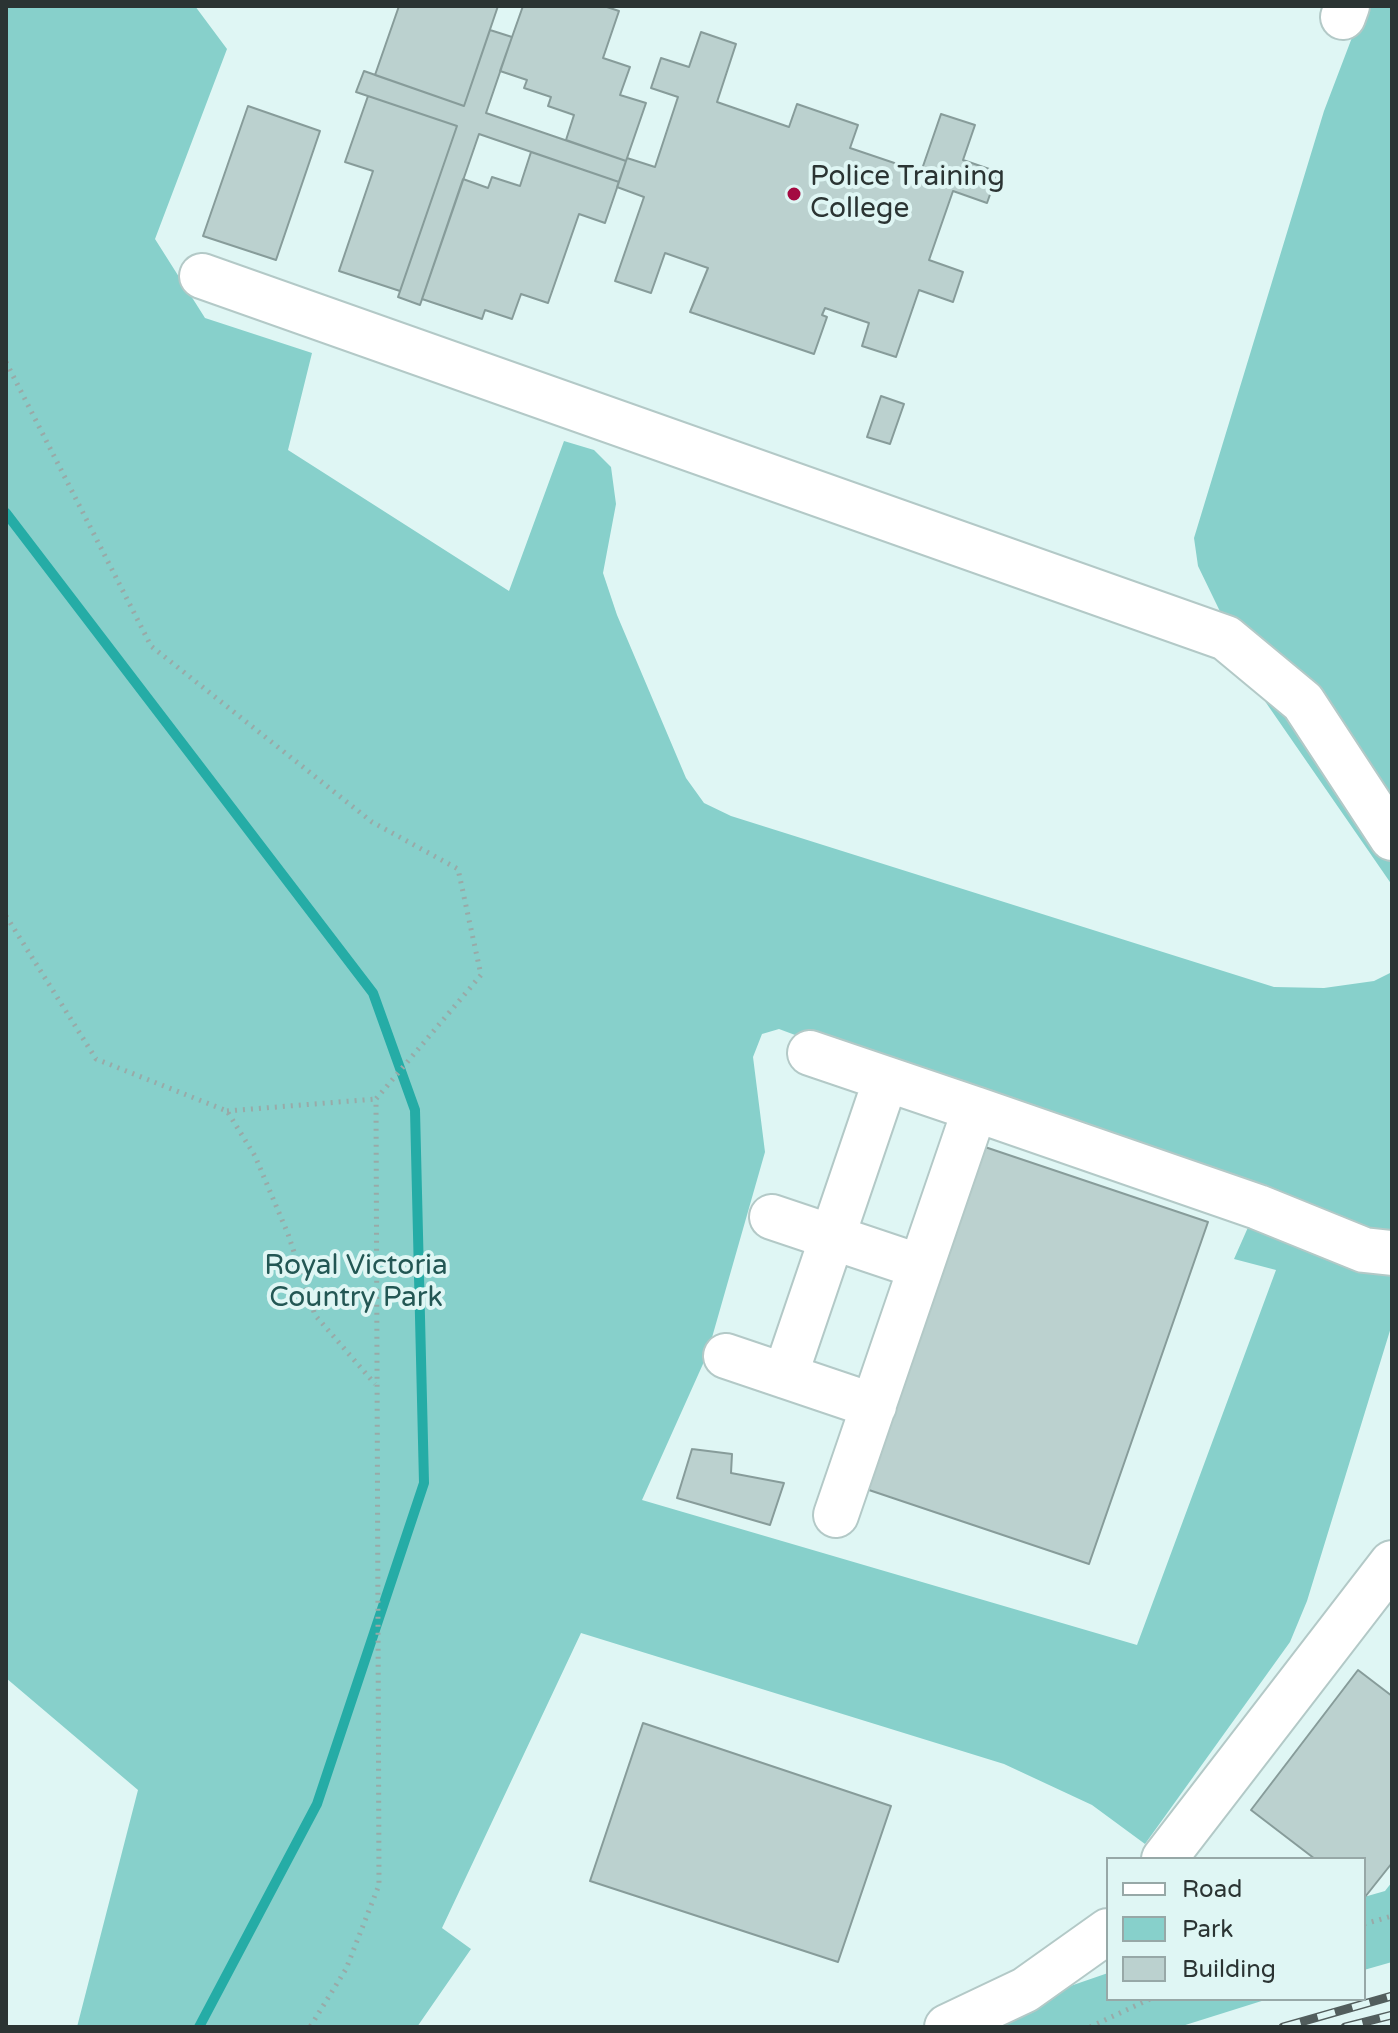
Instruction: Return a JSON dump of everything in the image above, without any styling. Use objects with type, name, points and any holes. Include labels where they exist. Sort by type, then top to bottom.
[{"type":"lane","points":[[202,276],[1226,638],[1303,702],[1392,838]]},
{"type":"lane","points":[[810,1053],[1258,1207],[1364,1250],[1392,1253]]},
{"type":"lane","points":[[785,1376],[886,1079]]},
{"type":"lane","points":[[836,1515],[975,1109]]},
{"type":"lane","points":[[772,1217],[921,1267]]},
{"type":"lane","points":[[726,1356],[874,1406]]},
{"type":"lane","points":[[1166,1857],[1392,1563]]},
{"type":"lane","points":[[947,2027],[1025,1990],[1106,1932]]},
{"type":"path","points":[[6,362],[151,646],[372,822],[458,869],[481,975],[376,1099],[379,1885],[346,1969],[310,2027]]},
{"type":"path","points":[[6,916],[96,1059],[227,1111],[376,1099]]},
{"type":"path","points":[[227,1111],[255,1156],[288,1234],[315,1315],[376,1385]]},
{"type":"path","points":[[1366,1923],[1392,1916]]},
{"type":"path","points":[[1090,2027],[1146,2001]]},
{"type":"green space","name":"Royal Victoria Country Park","points":[[6,6],[195,6],[227,49],[155,239],[205,318],[312,353],[288,450],[509,591],[564,441],[594,450],[611,467],[616,504],[603,573],[617,615],[686,778],[704,803],[731,816],[1274,987],[1324,988],[1374,981],[1392,972],[1392,1324],[1307,1601],[1290,1642],[1145,1844],[1092,1805],[1004,1764],[581,1633],[442,1928],[471,1949],[417,2027],[77,2027],[138,1790],[6,1678]],"holes":[[[779,1029],[1257,1207],[1234,1259],[1276,1270],[1137,1645],[642,1500],[707,1355],[765,1152],[753,1057],[762,1034]]]},
{"type":"green space","points":[[1364,6],[1392,6],[1392,885],[1260,694],[1198,566],[1194,538],[1324,111]]},
{"type":"green space","points":[[1392,1882],[1392,1962],[1366,1969],[1366,1896],[1385,1891]]},
{"type":"green space","points":[[1106,1974],[1106,2001],[1262,2001],[1179,2027],[982,2027],[1050,1993]]},
{"type":"building","points":[[399,6],[498,6],[464,106],[375,75]]},
{"type":"building","points":[[523,6],[604,6],[619,11],[603,58],[630,67],[620,95],[646,103],[626,161],[566,140],[574,115],[548,106],[551,97],[524,88],[527,80],[500,71]]},
{"type":"building","points":[[490,30],[512,37],[486,113],[626,161],[619,182],[479,134],[420,305],[398,297],[457,126],[356,92],[364,71],[464,106]]},
{"type":"building","name":"Police Training College","points":[[701,32],[736,44],[717,102],[789,127],[797,104],[858,125],[850,148],[921,172],[941,114],[975,125],[963,160],[998,172],[987,203],[953,191],[929,260],[963,272],[953,302],[919,290],[896,357],[862,346],[869,323],[825,308],[822,315],[827,317],[814,354],[690,312],[708,268],[665,253],[651,293],[615,281],[644,197],[617,187],[627,158],[655,167],[678,97],[651,88],[661,58],[689,67]]},
{"type":"building","points":[[368,96],[457,126],[400,291],[339,271],[373,171],[345,162]]},
{"type":"building","points":[[248,106],[320,131],[276,260],[203,236]]},
{"type":"building","points":[[531,152],[619,182],[605,223],[579,214],[548,303],[521,294],[512,319],[485,310],[482,319],[422,299],[463,179],[488,188],[492,177],[520,186]]},
{"type":"building","points":[[881,396],[904,404],[890,444],[867,437]]},
{"type":"building","points":[[979,1145],[1208,1222],[1089,1564],[863,1488]]},
{"type":"building","points":[[692,1449],[732,1454],[731,1473],[784,1483],[770,1525],[677,1498]]},
{"type":"building","points":[[1358,1670],[1392,1696],[1392,1863],[1366,1896],[1366,1857],[1312,1857],[1251,1810]]},
{"type":"building","points":[[643,1723],[891,1806],[838,1962],[590,1881]]},
{"type":"waterway","points":[[6,513],[373,993],[415,1110],[424,1483],[317,1804],[199,2027]]},
{"type":"railway","points":[[1283,2027],[1392,1996]]},
{"type":"railway","points":[[1345,2027],[1392,2015]]},
{"type":"place","name":"Police Training College","points":[[794,194]]}]
